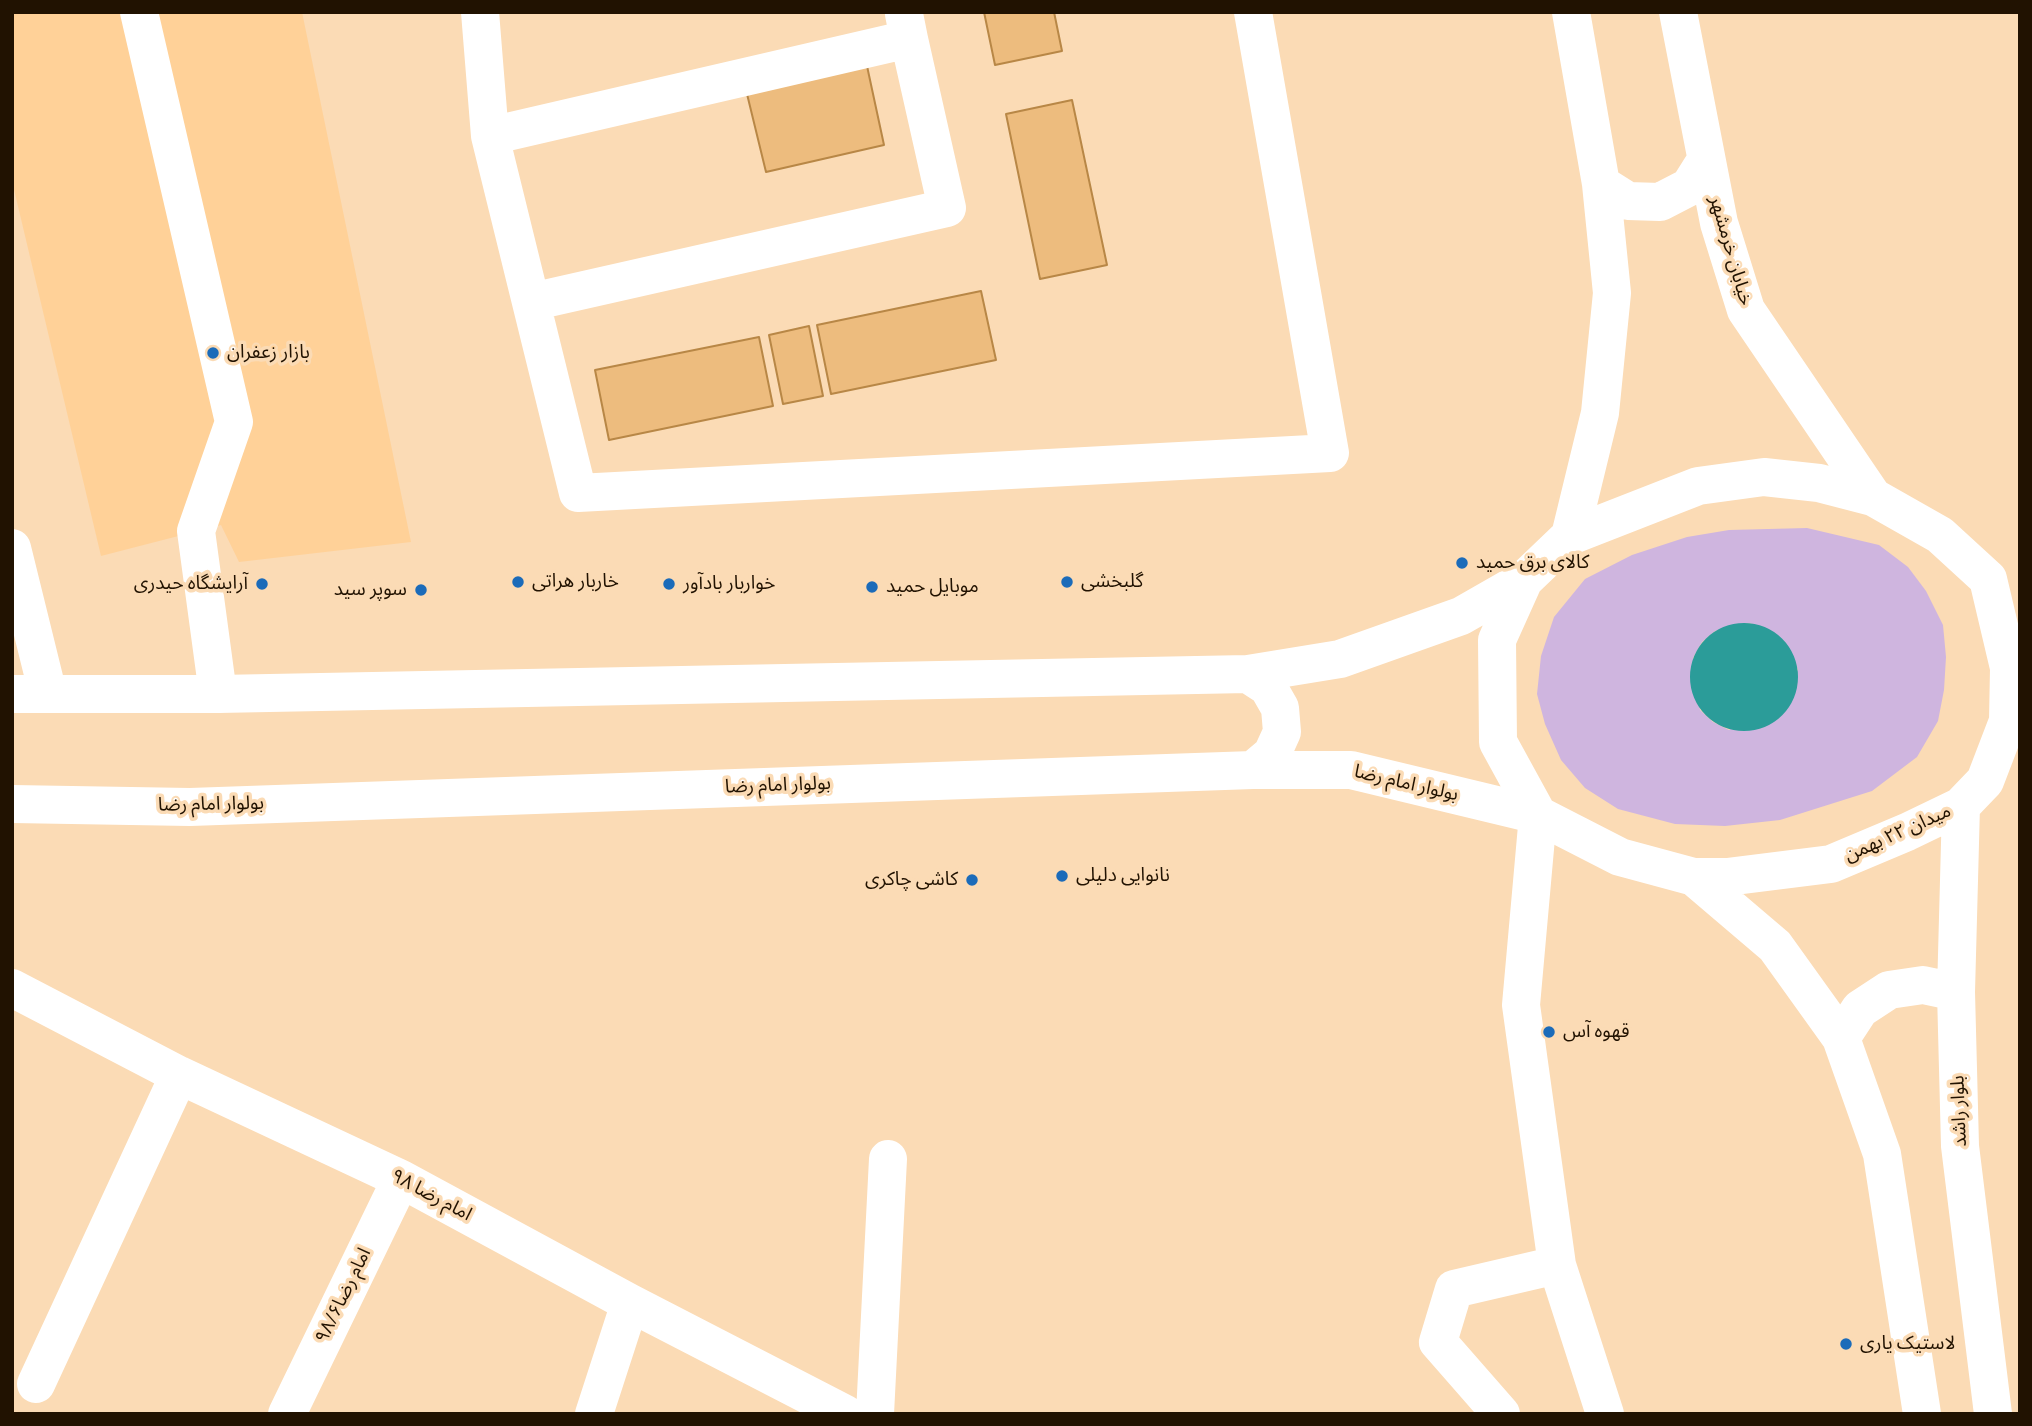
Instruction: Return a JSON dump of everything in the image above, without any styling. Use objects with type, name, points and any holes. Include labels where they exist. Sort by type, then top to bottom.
[{"type":"main road","points":[[139,12],[234,422],[196,531],[218,694]]},
{"type":"main road","points":[[480,12],[490,136],[578,493],[1330,453],[1253,12]]},
{"type":"main road","points":[[1570,536],[1600,413],[1612,293],[1601,184],[1571,12]]},
{"type":"main road","name":"خیابان خرمشهر","points":[[1678,12],[1719,223],[1746,310],[1873,497]]},
{"type":"main road","points":[[490,136],[906,25],[947,208],[531,302]]},
{"type":"main road","points":[[1601,184],[1628,201],[1660,202],[1689,187],[1706,160]]},
{"type":"main road","points":[[12,548],[30,694],[218,694],[1248,674],[1340,659],[1461,616],[1524,580],[1570,536],[1698,486],[1764,477],[1819,482],[1873,497],[1940,535],[2004,580],[2009,668],[2008,721],[1989,786]]},
{"type":"main road","points":[[1524,580],[1497,640],[1498,742],[1538,816],[1521,1005],[1557,1265],[1605,1414]]},
{"type":"main road","points":[[1248,674],[1268,687],[1280,708],[1282,732],[1272,754],[1253,770]]},
{"type":"main road","name":"بولوار امام رضا","points":[[12,804],[190,807],[1253,770],[1351,770],[1538,816]]},
{"type":"main road","name":"میدان ۲۲ بهمن","points":[[1538,816],[1620,857],[1694,877],[1727,877],[1831,864],[1907,832],[1989,786]]},
{"type":"main road","name":"بلوار راشد","points":[[1989,786],[1956,992],[1960,1146],[1993,1414]]},
{"type":"main road","points":[[1694,877],[1775,946],[1840,1038],[1882,1154],[1922,1414]]},
{"type":"main road","points":[[1840,1038],[1860,1009],[1889,990],[1923,985],[1956,992]]},
{"type":"main road","name":"امام رضا ۹۸","points":[[12,988],[179,1075],[401,1179],[630,1303],[845,1414]]},
{"type":"main road","points":[[36,1384],[179,1075]]},
{"type":"main road","points":[[875,1414],[888,1159]]},
{"type":"main road","name":"امام رضا۹۸/۶","points":[[287,1414],[401,1179]]},
{"type":"main road","points":[[1501,1414],[1438,1342],[1454,1289],[1557,1265]]},
{"type":"main road","points":[[594,1414],[630,1303]]},
{"type":"shaded area","name":"بازار زعفران","points":[[12,12],[302,12],[411,542],[239,562],[221,525],[101,556],[12,181]]},
{"type":"shaded area","points":[[1807,528],[1879,545],[1908,567],[1926,591],[1943,625],[1946,657],[1944,690],[1938,721],[1917,757],[1872,791],[1780,820],[1725,826],[1675,824],[1618,809],[1585,788],[1561,760],[1545,724],[1537,694],[1541,656],[1554,617],[1585,579],[1632,555],[1687,537],[1729,530]],"holes":[[[1749,623],[1768,630],[1781,639],[1791,652],[1798,670],[1729,730],[1713,722],[1700,710],[1693,658],[1702,642],[1715,631]]]},
{"type":"water","points":[[1744,623],[1765,627],[1782,639],[1794,656],[1798,677],[1794,698],[1782,715],[1765,727],[1744,731],[1723,727],[1706,715],[1694,698],[1690,677],[1694,656],[1706,639],[1723,627]]},
{"type":"building","points":[[984,12],[1054,12],[1062,51],[995,65]]},
{"type":"building","points":[[867,66],[884,145],[766,172],[747,94]]},
{"type":"building","points":[[1072,100],[1107,265],[1040,279],[1006,114]]},
{"type":"building","points":[[981,291],[996,360],[831,394],[817,325]]},
{"type":"building","points":[[809,326],[823,396],[783,404],[769,335]]},
{"type":"building","points":[[759,337],[773,406],[609,440],[595,370]]},
{"type":"place","name":"بازار زعفران","points":[[213,353]]},
{"type":"place","name":"کالای برق حمید","points":[[1462,563]]},
{"type":"place","name":"خاربار هراتی","points":[[518,582]]},
{"type":"place","name":"گلبخشی","points":[[1067,582]]},
{"type":"place","name":"آرایشگاه حیدری","points":[[262,584]]},
{"type":"place","name":"خواربار بادآور","points":[[669,584]]},
{"type":"place","name":"موبایل حمید","points":[[872,587]]},
{"type":"place","name":"سوپر سید","points":[[421,590]]},
{"type":"place","name":"نانوایی دلیلی","points":[[1062,876]]},
{"type":"place","name":"کاشی چاکری","points":[[972,880]]},
{"type":"place","name":"قهوه آس","points":[[1549,1032]]},
{"type":"place","name":"لاستیک یاری","points":[[1846,1344]]}]
